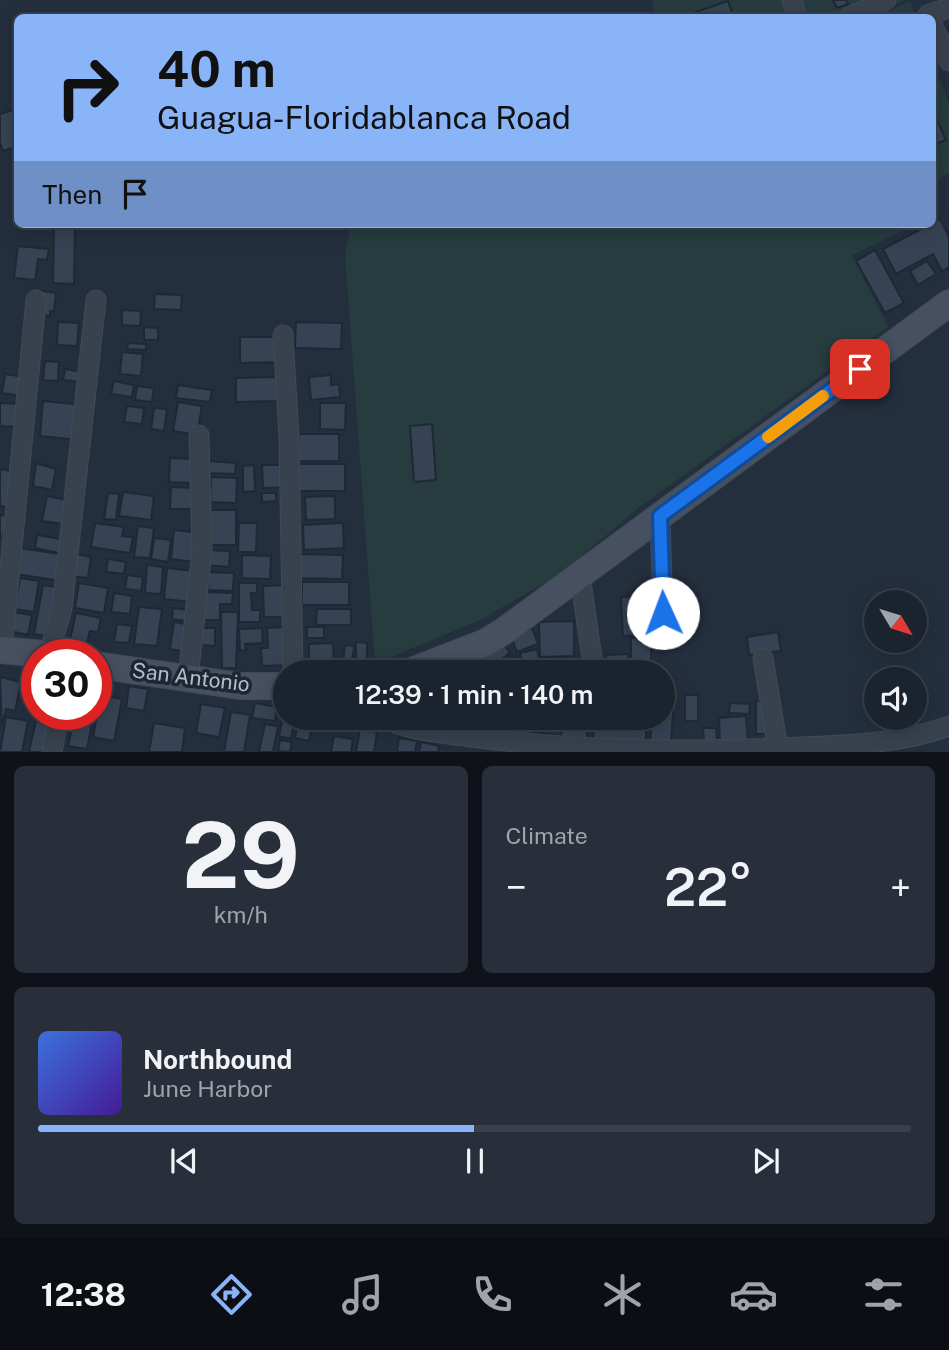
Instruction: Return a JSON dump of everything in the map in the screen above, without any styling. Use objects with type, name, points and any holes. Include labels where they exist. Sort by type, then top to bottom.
[{"type":"main road","points":[[440,660],[504,631],[949,303]]},
{"type":"main road","points":[[1,650],[21,652]]},
{"type":"main road","name":"San Antonio","points":[[112,666],[240,686],[273,686]]},
{"type":"street","points":[[856,14],[886,0]]},
{"type":"street","points":[[931,14],[949,8]]},
{"type":"street","points":[[936,33],[949,61]]},
{"type":"street","points":[[1,650],[36,300]]},
{"type":"street","points":[[53,639],[62,608],[96,300]]},
{"type":"street","points":[[283,335],[289,437],[293,660]]},
{"type":"street","points":[[188,678],[202,551],[199,435]]},
{"type":"street","points":[[660,516],[663,613]]},
{"type":"street","points":[[580,575],[592,660]]},
{"type":"street","points":[[763,658],[778,749]]},
{"type":"street","points":[[427,730],[597,751],[849,748],[906,739],[949,726]]},
{"type":"street","points":[[51,751],[56,730]]},
{"type":"green space","points":[[653,0],[904,0],[877,14],[653,14]]},
{"type":"green space","points":[[910,1],[915,14],[883,14]]},
{"type":"green space","points":[[936,69],[949,104],[949,173],[936,180]]},
{"type":"green space","points":[[350,228],[909,228],[852,255],[888,327],[637,509],[562,573],[480,620],[385,660],[375,660],[345,255]]},
{"type":"building","points":[[833,0],[846,0],[848,4],[837,8]]},
{"type":"building","points":[[728,1],[733,14],[690,14]]},
{"type":"building","points":[[13,110],[14,113],[14,147],[3,151],[0,142],[0,114]]},
{"type":"building","points":[[936,117],[946,140],[936,144]]},
{"type":"building","points":[[940,219],[949,237],[949,267],[942,271],[933,254],[896,274],[883,249],[923,228],[936,228],[936,221]]},
{"type":"building","points":[[54,228],[75,228],[74,284],[53,283]]},
{"type":"building","points":[[18,246],[49,249],[47,260],[38,259],[35,280],[14,278]]},
{"type":"building","points":[[875,250],[904,303],[885,313],[856,261]]},
{"type":"building","points":[[927,261],[936,274],[918,285],[910,271]]},
{"type":"building","points":[[42,291],[56,293],[54,311],[50,311],[50,316],[40,315]]},
{"type":"building","points":[[155,294],[182,295],[181,310],[154,309]]},
{"type":"building","points":[[122,310],[141,311],[140,326],[122,325]]},
{"type":"building","points":[[58,322],[79,323],[77,346],[57,345]]},
{"type":"building","points":[[296,322],[342,323],[341,349],[295,348]]},
{"type":"building","points":[[144,327],[158,328],[158,340],[144,340]]},
{"type":"building","points":[[240,337],[280,337],[280,362],[240,363]]},
{"type":"building","points":[[128,343],[146,344],[146,350],[127,349]]},
{"type":"building","points":[[122,352],[143,354],[141,376],[120,374]]},
{"type":"building","points":[[45,361],[59,362],[58,381],[43,380]]},
{"type":"building","points":[[65,369],[83,372],[82,382],[63,380]]},
{"type":"building","points":[[5,374],[25,377],[22,396],[2,393]]},
{"type":"building","points":[[331,375],[331,385],[339,384],[340,397],[311,400],[309,377]]},
{"type":"building","points":[[279,377],[279,401],[236,402],[236,378]]},
{"type":"building","points":[[114,381],[134,385],[132,397],[111,394]]},
{"type":"building","points":[[178,385],[212,390],[210,402],[176,398]]},
{"type":"building","points":[[137,386],[154,388],[152,402],[135,400]]},
{"type":"building","points":[[43,401],[84,405],[80,440],[40,436]]},
{"type":"building","points":[[178,402],[202,406],[197,435],[173,431]]},
{"type":"building","points":[[0,403],[20,404],[19,427],[0,426]]},
{"type":"building","points":[[320,403],[346,403],[345,430],[320,429]]},
{"type":"building","points":[[127,406],[144,408],[142,424],[124,422]]},
{"type":"building","points":[[154,408],[167,409],[164,431],[151,429]]},
{"type":"building","points":[[432,424],[436,480],[414,482],[410,426]]},
{"type":"building","points":[[299,434],[339,434],[339,461],[298,461]]},
{"type":"building","points":[[170,458],[195,459],[194,483],[169,482]]},
{"type":"building","points":[[209,461],[236,463],[235,474],[208,473]]},
{"type":"building","points":[[36,463],[56,469],[52,490],[33,486]]},
{"type":"building","points":[[299,464],[345,464],[345,491],[299,491]]},
{"type":"building","points":[[254,465],[255,491],[243,492],[243,466]]},
{"type":"building","points":[[262,465],[287,465],[288,487],[263,488]]},
{"type":"building","points":[[0,469],[16,472],[10,508],[0,506]]},
{"type":"building","points":[[211,477],[237,478],[236,503],[210,502]]},
{"type":"building","points":[[171,487],[195,488],[194,509],[170,509]]},
{"type":"building","points":[[123,492],[154,496],[151,520],[119,516]]},
{"type":"building","points":[[108,493],[119,494],[116,520],[104,519]]},
{"type":"building","points":[[262,493],[276,493],[276,501],[262,502]]},
{"type":"building","points":[[47,496],[67,500],[63,524],[42,521]]},
{"type":"building","points":[[335,496],[335,519],[306,520],[305,497]]},
{"type":"building","points":[[207,510],[236,510],[236,545],[206,545]]},
{"type":"building","points":[[0,515],[7,516],[2,539],[0,538]]},
{"type":"building","points":[[95,523],[124,527],[122,536],[133,537],[130,553],[91,547]]},
{"type":"building","points":[[239,523],[257,523],[256,552],[238,552]]},
{"type":"building","points":[[343,523],[344,548],[304,550],[303,525]]},
{"type":"building","points":[[138,526],[154,528],[150,558],[134,557]]},
{"type":"building","points":[[174,530],[200,533],[196,562],[171,559]]},
{"type":"building","points":[[37,535],[61,539],[59,553],[35,548]]},
{"type":"building","points":[[154,538],[171,540],[168,562],[151,559]]},
{"type":"building","points":[[20,548],[66,555],[61,581],[16,574]]},
{"type":"building","points":[[207,550],[230,551],[229,567],[206,565]]},
{"type":"building","points":[[76,554],[91,557],[88,578],[72,576]]},
{"type":"building","points":[[298,554],[343,555],[342,579],[297,578]]},
{"type":"building","points":[[242,555],[271,556],[270,579],[242,578]]},
{"type":"building","points":[[108,559],[126,562],[124,574],[106,572]]},
{"type":"building","points":[[147,565],[163,567],[161,594],[145,593]]},
{"type":"building","points":[[167,568],[194,571],[190,602],[164,599]]},
{"type":"building","points":[[209,572],[234,573],[233,591],[208,590]]},
{"type":"building","points":[[127,575],[143,577],[141,591],[125,589]]},
{"type":"building","points":[[20,578],[39,581],[34,612],[15,609]]},
{"type":"building","points":[[302,582],[349,582],[349,605],[302,605]]},
{"type":"building","points":[[79,583],[108,588],[104,613],[75,608]]},
{"type":"building","points":[[239,583],[257,583],[257,593],[251,593],[252,610],[260,610],[260,622],[239,622]]},
{"type":"building","points":[[43,585],[60,588],[52,637],[34,634]]},
{"type":"building","points":[[285,585],[286,617],[264,617],[263,586]]},
{"type":"building","points":[[202,592],[233,593],[232,604],[220,604],[220,620],[201,620]]},
{"type":"building","points":[[114,593],[132,596],[130,614],[111,612]]},
{"type":"building","points":[[654,595],[657,634],[623,636],[621,597]]},
{"type":"building","points":[[139,607],[162,609],[157,646],[134,644]]},
{"type":"building","points":[[173,608],[188,610],[186,621],[172,619]]},
{"type":"building","points":[[317,609],[351,609],[351,625],[316,625]]},
{"type":"building","points":[[13,612],[32,615],[28,635],[10,631]]},
{"type":"building","points":[[221,612],[238,612],[236,668],[222,668]]},
{"type":"building","points":[[76,613],[101,618],[98,632],[90,631],[88,639],[70,639]]},
{"type":"building","points":[[574,621],[574,656],[540,657],[539,622]]},
{"type":"building","points":[[174,622],[185,624],[182,651],[170,649]]},
{"type":"building","points":[[117,624],[132,626],[129,643],[114,642]]},
{"type":"building","points":[[288,627],[289,660],[273,660],[273,666],[262,666],[261,648],[268,648],[267,628]]},
{"type":"building","points":[[307,627],[324,627],[324,638],[307,638]]},
{"type":"building","points":[[202,628],[215,628],[215,646],[201,645]]},
{"type":"building","points":[[262,628],[263,643],[245,644],[246,650],[240,651],[239,629]]},
{"type":"building","points":[[532,628],[538,644],[517,652],[511,636]]},
{"type":"building","points":[[778,632],[781,651],[749,655],[747,637]]},
{"type":"building","points":[[631,638],[651,638],[651,660],[631,660]]},
{"type":"building","points":[[500,639],[510,653],[500,660],[471,660]]},
{"type":"building","points":[[356,642],[367,643],[367,660],[356,660]]},
{"type":"building","points":[[333,643],[334,660],[309,660],[309,644]]},
{"type":"building","points":[[345,645],[354,646],[352,660],[343,660]]},
{"type":"building","points":[[537,649],[539,660],[521,660],[520,653]]},
{"type":"building","points":[[628,654],[628,660],[606,660],[606,655]]},
{"type":"building","points":[[0,677],[21,682],[15,711],[6,709],[2,726]]},
{"type":"building","points":[[129,686],[148,689],[144,711],[126,708]]},
{"type":"building","points":[[685,695],[698,695],[698,721],[685,721]]},
{"type":"building","points":[[112,697],[122,699],[114,741],[93,737],[94,730],[112,730]]},
{"type":"building","points":[[769,700],[769,734],[756,734],[756,701]]},
{"type":"building","points":[[255,703],[273,706],[273,721],[252,718]]},
{"type":"building","points":[[730,703],[750,704],[749,714],[729,713]]},
{"type":"building","points":[[201,704],[225,708],[219,737],[196,733]]},
{"type":"building","points":[[231,712],[250,715],[244,752],[224,752]]},
{"type":"building","points":[[746,716],[748,741],[720,743],[719,718]]},
{"type":"building","points":[[6,717],[21,720],[21,730],[26,730],[22,752],[0,752]]},
{"type":"building","points":[[154,723],[185,728],[182,752],[149,752]]},
{"type":"building","points":[[265,724],[273,725],[273,730],[277,730],[273,752],[259,752]]},
{"type":"building","points":[[703,728],[716,728],[717,742],[704,742]]},
{"type":"building","points":[[34,730],[55,730],[50,752],[29,752]]},
{"type":"building","points":[[72,730],[91,730],[87,749],[68,746]]},
{"type":"building","points":[[280,730],[293,730],[291,739],[279,736]]},
{"type":"building","points":[[297,730],[311,730],[309,741],[295,738]]},
{"type":"building","points":[[360,730],[377,732],[374,752],[356,752]]},
{"type":"building","points":[[488,730],[501,730],[500,736],[488,734]]},
{"type":"building","points":[[511,730],[528,730],[528,737],[511,737]]},
{"type":"building","points":[[561,730],[587,730],[587,738],[561,737]]},
{"type":"building","points":[[594,730],[646,730],[645,747],[593,744]]},
{"type":"building","points":[[651,730],[672,730],[671,742],[650,741]]},
{"type":"building","points":[[334,736],[353,739],[351,752],[331,752]]},
{"type":"building","points":[[399,738],[417,741],[415,752],[397,752]]},
{"type":"building","points":[[280,740],[292,742],[290,752],[278,751]]},
{"type":"building","points":[[421,742],[439,746],[438,752],[419,752]]},
{"type":"slow traffic","points":[[768,437],[823,396]]},
{"type":"route","points":[[663,613],[660,516],[860,369]]}]
